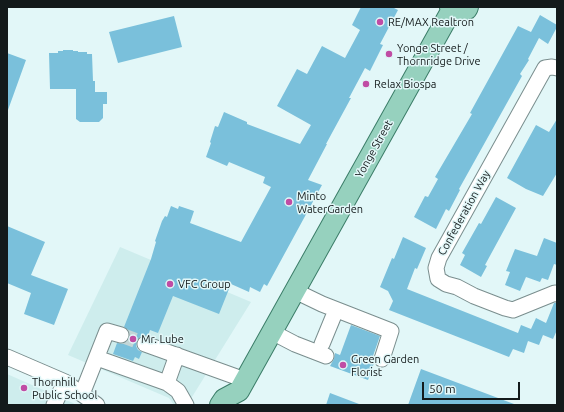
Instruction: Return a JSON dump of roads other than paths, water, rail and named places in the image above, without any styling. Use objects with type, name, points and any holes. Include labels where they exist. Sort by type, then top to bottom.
[{"type":"main road","name":"Yonge Street","points":[[242,392],[272,332],[454,8]]},
{"type":"main road","points":[[220,405],[224,399],[242,392]]},
{"type":"street","name":"Confederation Way","points":[[557,68],[545,68],[440,258],[436,268],[438,279],[446,284],[513,310],[555,293],[557,294]]},
{"type":"street","points":[[295,291],[336,310],[391,331],[382,359]]},
{"type":"street","points":[[272,332],[294,344],[324,350],[336,310]]},
{"type":"street","points":[[82,394],[107,331],[120,335]]},
{"type":"street","points":[[145,344],[177,355],[242,392]]},
{"type":"street","points":[[167,382],[177,355]]},
{"type":"street","points":[[7,356],[65,382],[97,405]]},
{"type":"street","points":[[97,358],[167,382],[178,391],[186,405]]},
{"type":"street","points":[[54,405],[65,382]]},
{"type":"tunnel","points":[[121,335],[145,344]]},
{"type":"place","name":"RE/MAX Realtron","points":[[380,22]]},
{"type":"place","name":"Yonge Street / Thornridge Drive","points":[[389,54]]},
{"type":"place","name":"Relax Biospa","points":[[366,84]]},
{"type":"place","name":"Minto WaterGarden","points":[[289,202]]},
{"type":"place","name":"VFC Group","points":[[170,284]]},
{"type":"place","name":"Mr. Lube","points":[[133,339]]},
{"type":"place","name":"Green Garden Florist","points":[[343,365]]},
{"type":"place","name":"Thornhill Public School","points":[[24,388]]}]
